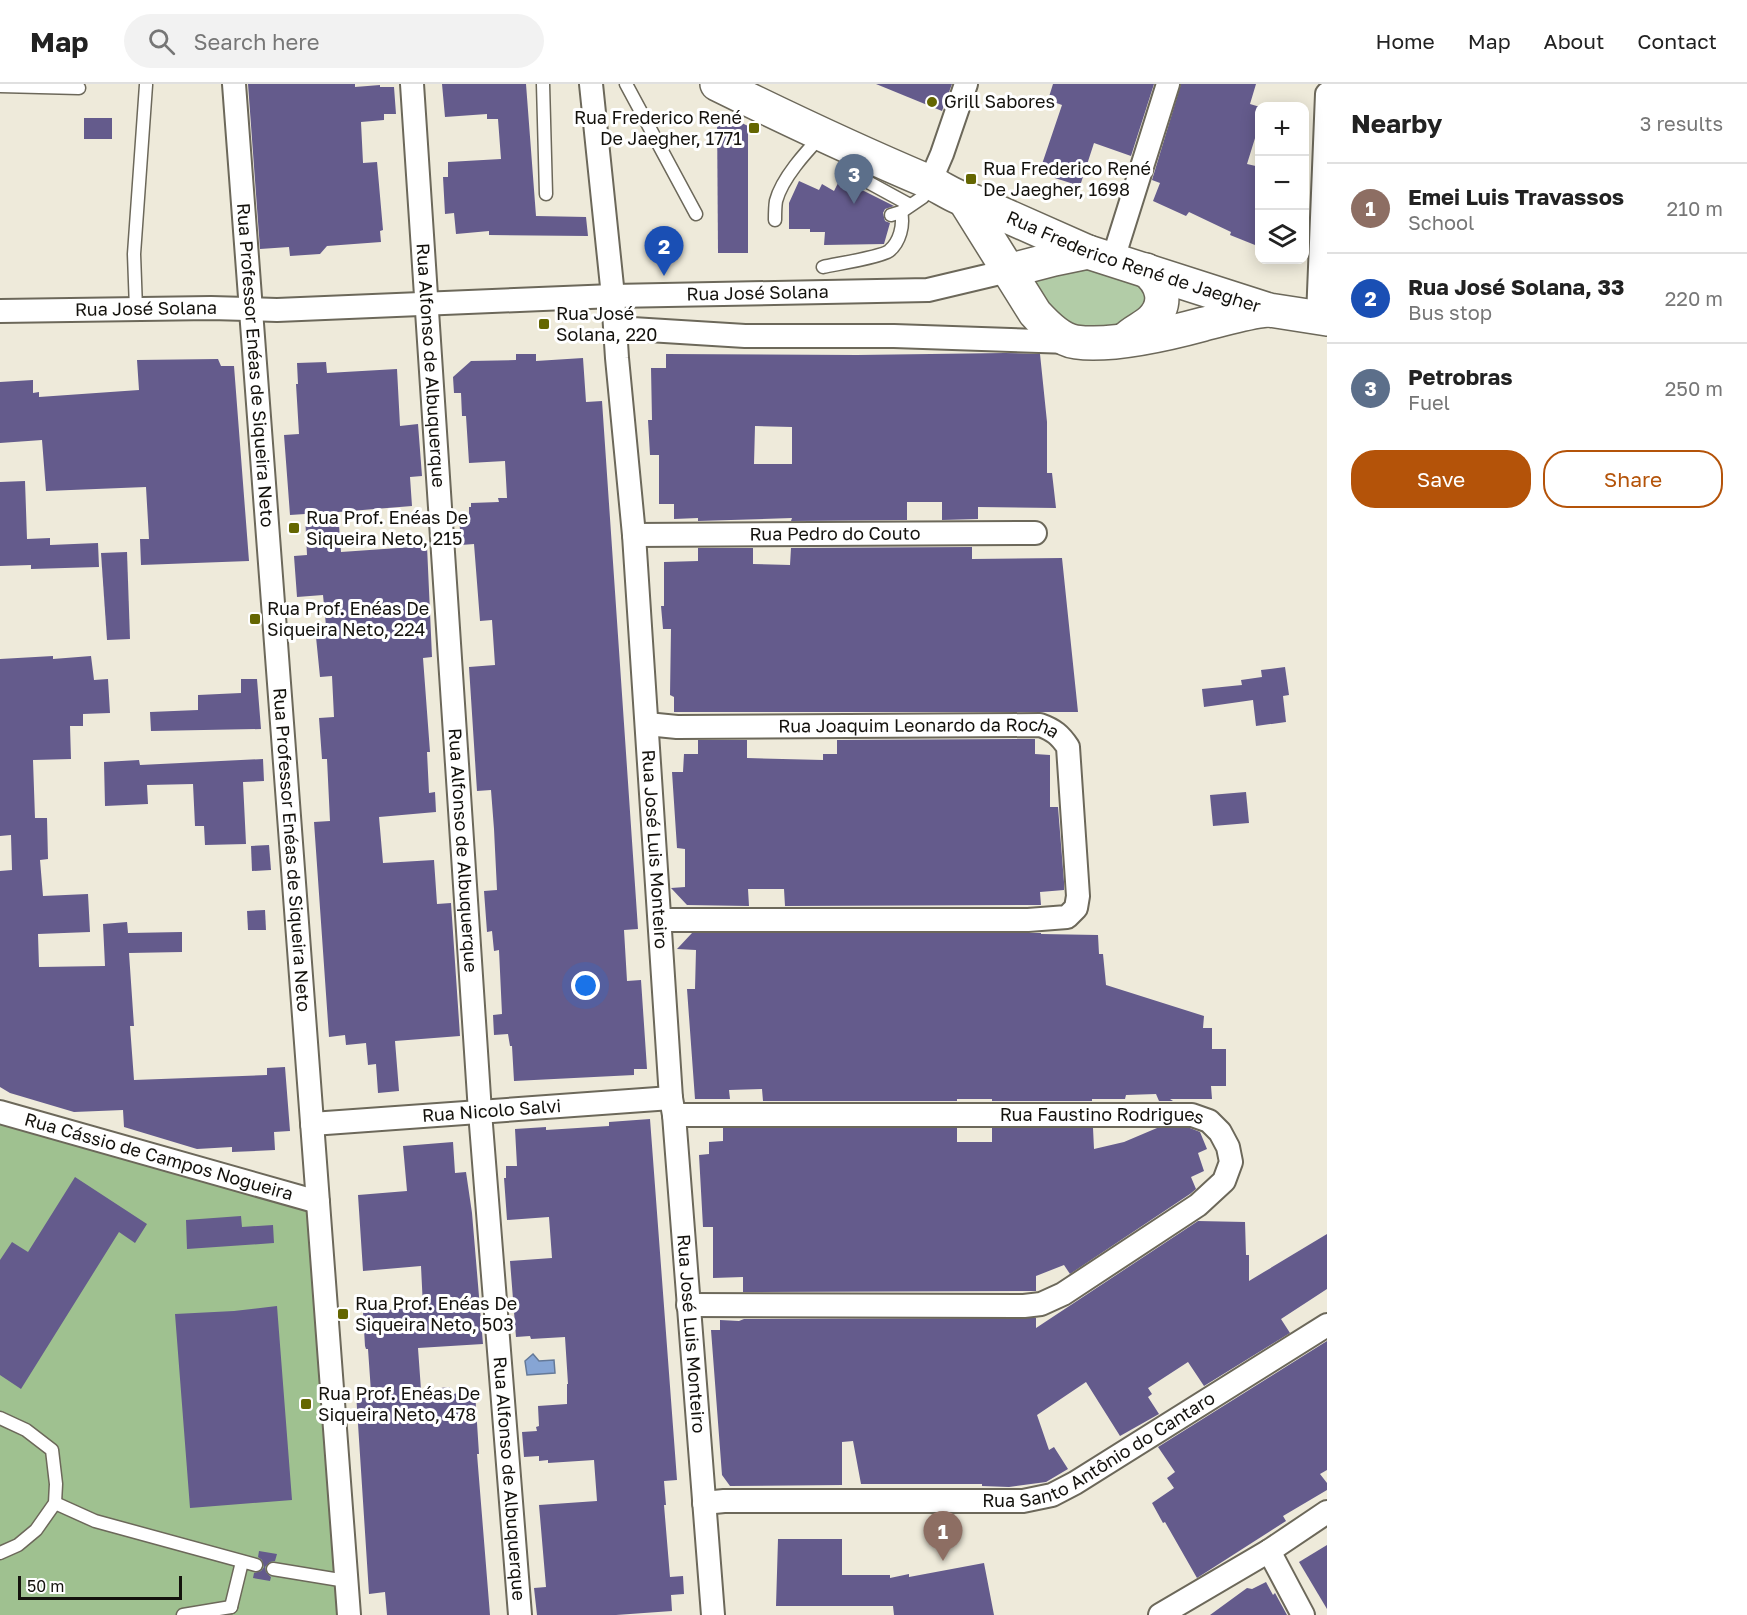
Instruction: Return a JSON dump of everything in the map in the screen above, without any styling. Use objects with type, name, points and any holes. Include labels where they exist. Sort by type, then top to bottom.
[{"type":"main road","name":"Rua Frederico René de Jaegher","points":[[717,84],[757,93],[822,134],[857,171],[908,203],[973,201],[1100,256],[1269,310],[1323,318]]},
{"type":"main road","name":"Rua Frederico René de Jaegher","points":[[965,201],[1044,324],[1074,342],[1124,341],[1195,327],[1251,312],[1269,310]]},
{"type":"main road","points":[[1008,271],[1054,259],[1100,256]]},
{"type":"main road","points":[[1124,341],[1130,334],[1154,318],[1161,305],[1162,294],[1156,278],[1146,270]]},
{"type":"street","name":"Rua Professor Enéas de Siqueira Neto","points":[[234,84],[349,1615]]},
{"type":"street","name":"Rua Alfonso de Albuquerque","points":[[412,84],[480,1113],[520,1615]]},
{"type":"street","name":"Rua José Luis Monteiro","points":[[591,84],[616,327],[634,535],[673,1106],[713,1615]]},
{"type":"street","points":[[908,203],[942,154],[966,84]]},
{"type":"street","points":[[1100,256],[1168,84]]},
{"type":"street","points":[[1323,318],[1327,94]]},
{"type":"street","name":"Rua José Solana","points":[[0,310],[252,310],[613,296],[928,290],[1008,271]]},
{"type":"street","points":[[616,327],[745,336],[894,336],[1074,342]]},
{"type":"street","name":"Rua Pedro do Couto","points":[[634,535],[1035,533]]},
{"type":"street","name":"Rua Joaquim Leonardo da Rocha","points":[[647,724],[677,727],[1040,725],[1052,729],[1061,736],[1068,747],[1078,896],[1075,911],[1067,917],[1016,920],[660,920]]},
{"type":"street","name":"Rua Nicolo Salvi","points":[[312,1124],[480,1113],[673,1106]]},
{"type":"street","name":"Rua Faustino Rodrigues","points":[[673,1106],[1192,1114],[1209,1121],[1220,1132],[1228,1147],[1231,1162],[1224,1181],[1198,1205],[1063,1294],[1041,1304],[958,1307],[688,1305]]},
{"type":"street","name":"Rua Cássio de Campos Nogueira","points":[[0,1112],[318,1202]]},
{"type":"street","name":"Rua Santo Antônio do Cantaro","points":[[704,1503],[724,1501],[1023,1501],[1041,1498],[1075,1483],[1327,1325]]},
{"type":"street","points":[[1160,1615],[1269,1551],[1327,1512]]},
{"type":"street","points":[[1269,1551],[1304,1615]]},
{"type":"lane","points":[[543,84],[546,194]]},
{"type":"lane","points":[[626,84],[696,214]]},
{"type":"lane","points":[[136,309],[134,254],[146,85]]},
{"type":"lane","points":[[0,86],[79,88]]},
{"type":"lane","points":[[775,220],[776,201],[786,180],[822,134]]},
{"type":"lane","points":[[823,267],[888,252],[901,232],[908,203]]},
{"type":"lane","points":[[0,1418],[26,1430],[52,1450],[55,1503],[36,1530],[18,1545],[0,1553]]},
{"type":"lane","points":[[55,1503],[95,1521],[256,1565]]},
{"type":"lane","points":[[183,1615],[235,1611],[242,1562]]},
{"type":"lane","points":[[273,1569],[346,1581]]},
{"type":"green space","points":[[1146,264],[1160,312],[1074,341],[1007,267]]},
{"type":"green space","points":[[0,1116],[309,1208],[348,1615],[0,1615]]},
{"type":"water","points":[[533,1354],[539,1361],[554,1360],[555,1373],[527,1375],[525,1361]]},
{"type":"building","points":[[248,84],[355,84],[355,87],[380,85],[380,87],[394,87],[396,114],[384,114],[384,120],[361,122],[363,163],[377,162],[383,230],[380,231],[381,242],[327,246],[320,254],[290,256],[289,247],[260,249]]},
{"type":"building","points":[[442,84],[526,84],[536,216],[586,217],[588,236],[489,235],[489,231],[456,234],[454,213],[445,214],[443,177],[448,177],[448,162],[501,159],[498,119],[487,119],[487,114],[445,117]]},
{"type":"building","name":"Grill Sabores","points":[[876,84],[952,84],[942,111]]},
{"type":"building","points":[[1053,84],[1154,84],[1131,156],[1094,143],[1080,186],[1039,173],[1062,105],[1048,100]]},
{"type":"building","points":[[1181,84],[1256,84],[1250,104],[1255,106],[1255,138],[1247,164],[1255,166],[1255,245],[1230,235],[1231,232],[1189,212],[1186,216],[1153,201],[1160,183],[1152,180]]},
{"type":"building","points":[[717,111],[748,126],[748,253],[718,253]]},
{"type":"building","points":[[84,118],[112,118],[112,139],[84,139]]},
{"type":"building","points":[[840,179],[894,206],[885,209],[883,213],[885,221],[890,223],[884,244],[824,245],[825,232],[789,229],[789,203],[799,181],[819,190],[822,184],[834,191]]},
{"type":"building","points":[[516,354],[536,354],[536,361],[583,358],[586,402],[602,401],[638,929],[624,930],[627,981],[641,980],[647,1069],[634,1069],[634,1075],[514,1081],[512,1046],[510,1046],[508,1034],[494,1035],[493,1015],[502,1014],[499,950],[494,951],[492,931],[487,932],[484,891],[497,890],[494,829],[491,790],[477,791],[469,667],[495,665],[492,620],[480,621],[474,544],[461,545],[459,516],[469,516],[471,503],[499,502],[498,498],[507,498],[505,461],[469,463],[466,416],[462,416],[461,393],[454,393],[453,377],[471,361],[516,360]]},
{"type":"building","points":[[666,354],[1040,354],[1047,422],[1047,473],[1052,473],[1056,508],[978,507],[978,519],[942,520],[942,502],[907,502],[907,520],[791,521],[792,518],[698,521],[698,518],[674,519],[674,504],[659,504],[659,455],[650,455],[648,420],[652,420],[651,368],[666,368]],"holes":[[[755,426],[792,427],[792,464],[754,464]]]},
{"type":"building","points":[[218,359],[221,366],[234,366],[249,561],[141,565],[140,539],[149,539],[146,487],[46,491],[42,440],[0,443],[0,382],[33,380],[33,393],[39,392],[39,397],[139,390],[137,360]]},
{"type":"building","points":[[326,362],[327,373],[397,369],[400,426],[418,424],[422,476],[410,477],[412,506],[338,512],[341,552],[427,546],[432,657],[423,658],[430,752],[427,752],[429,793],[435,792],[436,812],[379,817],[383,863],[434,860],[437,904],[451,903],[460,1036],[395,1041],[399,1091],[378,1093],[376,1064],[368,1065],[366,1043],[346,1045],[345,1035],[329,1037],[314,822],[330,821],[327,759],[322,759],[319,718],[334,717],[332,676],[320,677],[316,637],[327,636],[323,595],[297,597],[294,556],[307,555],[305,514],[290,515],[284,435],[299,434],[297,363]]},
{"type":"building","points":[[25,481],[27,539],[50,538],[50,545],[98,543],[99,567],[31,569],[31,565],[0,566],[0,482]]},
{"type":"building","points":[[972,547],[972,559],[1062,558],[1078,712],[674,712],[674,697],[670,695],[671,629],[663,629],[661,606],[664,606],[664,562],[698,561],[698,548],[753,548],[753,564],[790,565],[791,548]]},
{"type":"building","points":[[127,552],[130,639],[107,640],[101,553]]},
{"type":"building","points":[[53,656],[53,659],[91,656],[94,680],[108,679],[110,713],[83,714],[83,726],[70,726],[71,759],[33,760],[35,818],[47,818],[48,859],[40,860],[43,896],[88,894],[90,932],[38,934],[39,967],[105,966],[103,924],[127,922],[128,933],[182,932],[182,952],[129,953],[134,1026],[130,1026],[134,1080],[267,1075],[267,1068],[285,1067],[290,1131],[274,1132],[275,1150],[232,1152],[232,1147],[197,1149],[124,1127],[123,1110],[74,1112],[10,1093],[0,1087],[0,871],[12,870],[11,835],[0,836],[0,659]]},
{"type":"building","points":[[1285,667],[1289,695],[1283,696],[1286,722],[1256,726],[1253,700],[1204,707],[1202,689],[1242,685],[1241,680],[1262,677],[1261,670]]},
{"type":"building","points":[[241,679],[257,679],[261,729],[151,731],[150,712],[198,710],[198,695],[241,693]]},
{"type":"building","points":[[1035,739],[1035,754],[1050,755],[1050,807],[1058,807],[1064,882],[1064,890],[1040,892],[1041,905],[785,906],[784,889],[748,889],[749,906],[687,905],[671,888],[685,887],[685,849],[677,848],[672,772],[683,772],[684,754],[698,754],[698,740],[747,740],[747,758],[823,760],[823,754],[837,754],[837,740]]},
{"type":"building","points":[[263,759],[264,781],[243,782],[246,844],[205,845],[204,826],[195,826],[193,784],[147,785],[148,804],[105,806],[104,762],[139,760],[140,765]]},
{"type":"building","points":[[1246,792],[1249,823],[1213,826],[1210,795]]},
{"type":"building","points":[[269,845],[271,870],[252,871],[251,846]]},
{"type":"building","points":[[265,910],[266,930],[248,930],[247,911]]},
{"type":"building","points":[[692,933],[1098,935],[1099,954],[1103,954],[1106,985],[1204,1016],[1203,1028],[1212,1028],[1212,1049],[1226,1049],[1226,1086],[1211,1086],[1212,1099],[1170,1099],[1173,1101],[1159,1101],[1156,1094],[1126,1095],[1125,1099],[1092,1099],[1092,1101],[957,1099],[957,1101],[763,1101],[762,1089],[729,1090],[730,1099],[695,1099],[687,989],[695,989],[696,950],[677,949]]},
{"type":"building","points":[[650,1119],[677,1480],[664,1481],[666,1505],[664,1505],[670,1577],[683,1576],[684,1594],[671,1595],[672,1611],[616,1615],[537,1615],[534,1588],[546,1587],[539,1505],[597,1501],[594,1460],[548,1463],[548,1460],[539,1461],[539,1456],[524,1457],[522,1432],[537,1431],[538,1406],[567,1404],[568,1384],[565,1337],[531,1339],[530,1336],[516,1337],[510,1261],[552,1258],[549,1217],[507,1220],[504,1178],[506,1178],[506,1166],[517,1166],[515,1129],[546,1127],[546,1130],[609,1126],[609,1122]]},
{"type":"building","points":[[723,1128],[957,1128],[957,1142],[992,1142],[992,1128],[1093,1128],[1094,1149],[1124,1142],[1157,1128],[1190,1128],[1200,1132],[1207,1149],[1198,1153],[1204,1171],[1191,1177],[1196,1189],[1190,1194],[1070,1274],[1064,1265],[1036,1276],[1036,1291],[743,1292],[743,1277],[713,1278],[713,1227],[703,1227],[699,1155],[709,1154],[709,1142],[723,1141]]},
{"type":"building","points":[[453,1142],[455,1173],[466,1172],[472,1213],[483,1344],[418,1348],[421,1390],[450,1387],[450,1394],[475,1392],[479,1454],[477,1454],[490,1615],[387,1615],[385,1592],[369,1594],[356,1393],[371,1392],[363,1312],[423,1307],[421,1266],[363,1271],[358,1195],[407,1191],[403,1146]]},
{"type":"building","points":[[75,1177],[147,1224],[135,1243],[119,1232],[21,1389],[0,1375],[0,1260],[12,1242],[28,1252]]},
{"type":"building","points":[[241,1216],[242,1227],[273,1225],[274,1243],[187,1249],[186,1220]]},
{"type":"building","points":[[1198,1221],[1245,1222],[1249,1281],[1327,1234],[1327,1289],[1281,1319],[1290,1333],[1204,1386],[1188,1362],[1148,1388],[1152,1394],[1148,1397],[1159,1414],[1120,1436],[1086,1382],[1037,1415],[1049,1450],[1054,1447],[1068,1469],[1046,1482],[1009,1487],[982,1486],[982,1484],[861,1484],[853,1441],[842,1442],[842,1485],[730,1486],[722,1475],[711,1330],[720,1330],[720,1320],[1036,1318],[1036,1328]]},
{"type":"building","points":[[277,1306],[292,1500],[190,1508],[175,1314]]},
{"type":"building","points":[[1327,1341],[1327,1470],[1320,1474],[1327,1483],[1327,1490],[1283,1516],[1286,1521],[1197,1578],[1152,1503],[1174,1488],[1167,1478],[1175,1472],[1158,1447]]},
{"type":"building","points":[[778,1539],[842,1539],[842,1575],[890,1575],[890,1578],[909,1574],[909,1577],[984,1563],[994,1615],[894,1615],[893,1606],[776,1606]]},
{"type":"building","points":[[1327,1545],[1327,1609],[1299,1562]]},
{"type":"building","points":[[259,1551],[277,1554],[275,1561],[265,1567],[271,1577],[270,1581],[253,1578],[254,1573],[261,1571],[264,1567],[262,1560],[258,1557]]},
{"type":"building","points":[[1266,1582],[1287,1615],[1210,1615],[1247,1588],[1252,1589]]},
{"type":"place","name":"Grill Sabores","points":[[932,102]]},
{"type":"place","name":"Rua Frederico René De Jaegher, 1771","points":[[754,128]]},
{"type":"place","name":"Rua Frederico René De Jaegher, 1698","points":[[971,179]]},
{"type":"place","name":"Petrobras","points":[[854,204]]},
{"type":"place","name":"Rua José Solana, 33","points":[[664,276]]},
{"type":"place","name":"Rua José Solana, 220","points":[[544,324]]},
{"type":"place","name":"Rua Prof. Enéas De Siqueira Neto, 215","points":[[294,528]]},
{"type":"place","name":"Rua Prof. Enéas De Siqueira Neto, 224","points":[[255,619]]},
{"type":"place","name":"Rua Prof. Enéas De Siqueira Neto, 503","points":[[343,1314]]},
{"type":"place","name":"Rua Prof. Enéas De Siqueira Neto, 478","points":[[306,1404]]},
{"type":"place","name":"Emei Luis Travassos","points":[[943,1561]]}]
